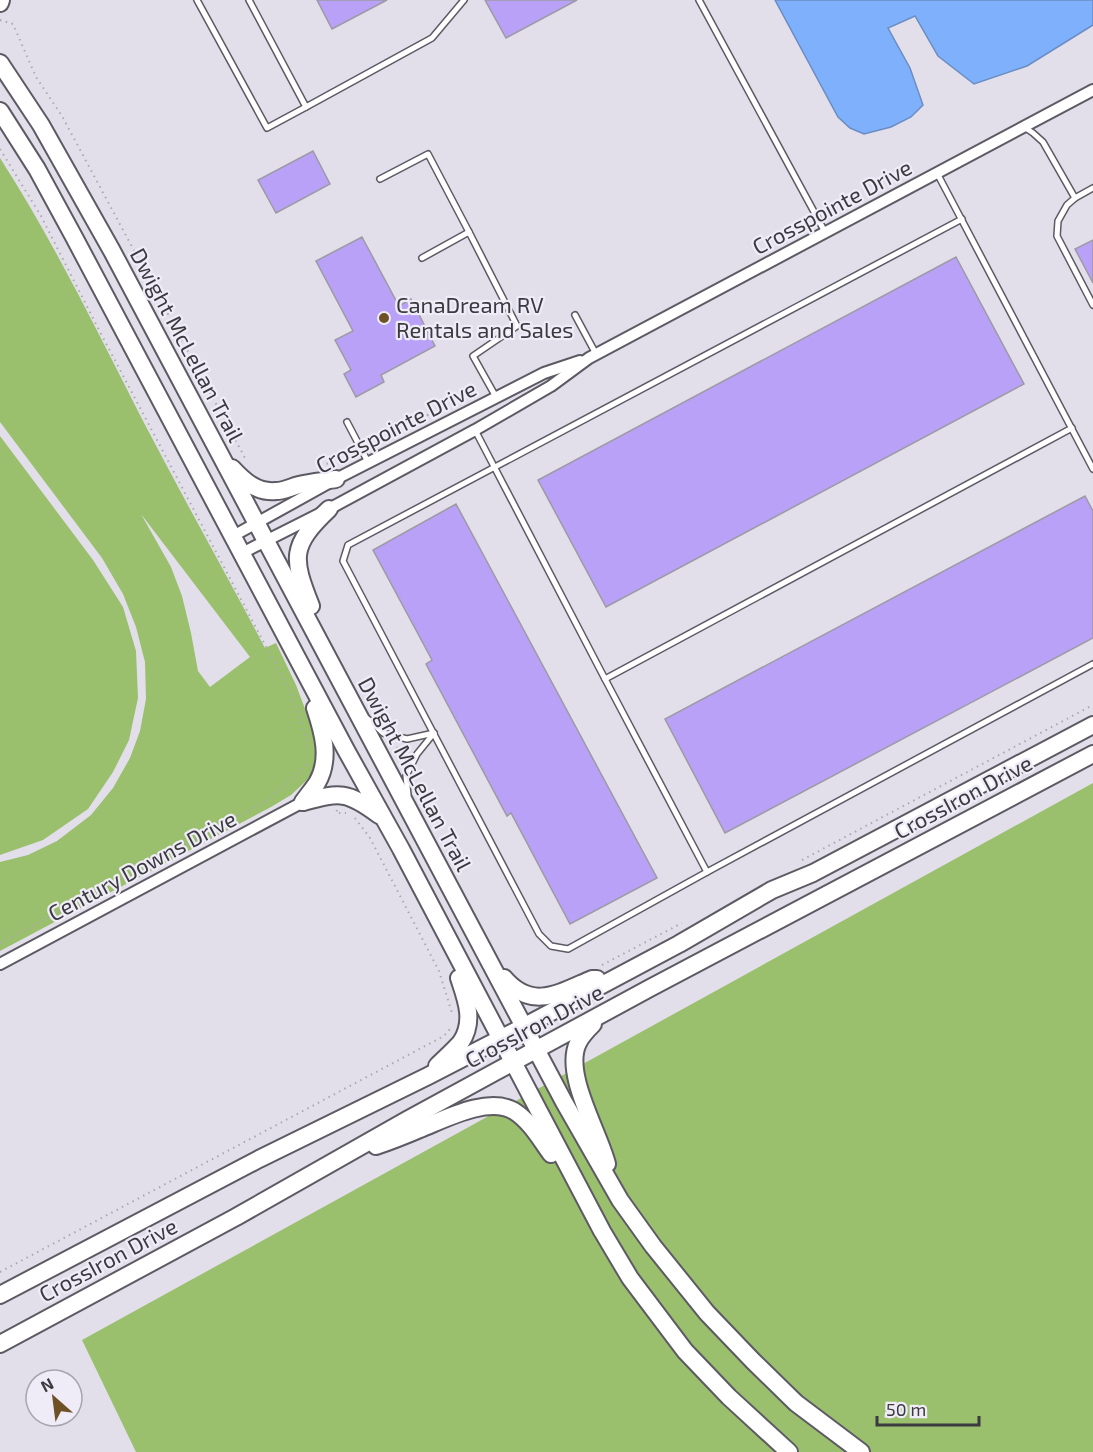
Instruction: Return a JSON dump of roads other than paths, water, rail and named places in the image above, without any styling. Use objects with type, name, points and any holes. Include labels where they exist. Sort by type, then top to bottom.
[{"type":"main road","name":"Dwight McLellan Trail","points":[[0,50],[4,68],[80,192],[564,1102],[613,1188],[653,1246],[707,1313],[796,1403],[861,1452]]},
{"type":"main road","points":[[0,111],[47,189],[401,849],[591,1212],[630,1278],[685,1351],[729,1397],[789,1452]]},
{"type":"main road","points":[[220,456],[240,477],[252,486],[264,490],[277,491],[301,484],[336,479]]},
{"type":"main road","points":[[322,647],[315,617],[299,577],[298,558],[304,537],[328,509]]},
{"type":"main road","points":[[300,663],[323,732],[325,749],[315,766],[318,781],[303,802]]},
{"type":"main road","name":"CrossIron Drive","points":[[0,1295],[259,1159],[525,1026],[679,944],[772,890],[823,868],[1093,725]]},
{"type":"main road","name":"CrossIron Drive","points":[[0,1344],[236,1217],[650,988],[1093,754]]},
{"type":"main road","points":[[303,802],[338,795],[353,798],[384,819]]},
{"type":"main road","points":[[428,1076],[461,1041],[469,1016],[451,945]]},
{"type":"main road","points":[[490,961],[513,988],[536,998],[551,995],[592,979],[616,977]]},
{"type":"main road","points":[[605,1014],[587,1030],[578,1043],[575,1072],[582,1098],[603,1148],[613,1188]]},
{"type":"main road","points":[[336,1160],[400,1138],[457,1114],[475,1108],[496,1106],[513,1110],[523,1118],[537,1134],[591,1212]]},
{"type":"main road","points":[[0,1302],[18,1286]]},
{"type":"street","name":"Crosspointe Drive","points":[[242,553],[475,430],[551,386],[592,356],[1093,90]]},
{"type":"street","name":"Crosspointe Drive","points":[[233,536],[368,462],[496,397],[544,373],[592,356]]},
{"type":"street","name":"Century Downs Drive","points":[[0,964],[303,802]]},
{"type":"lane","points":[[197,0],[267,128],[432,38],[464,0]]},
{"type":"lane","points":[[249,0],[306,107]]},
{"type":"lane","points":[[699,0],[825,232]]},
{"type":"lane","points":[[1022,127],[1043,142],[1075,198]]},
{"type":"lane","points":[[380,179],[428,154],[517,326],[473,356],[496,397]]},
{"type":"lane","points":[[936,173],[1093,469]]},
{"type":"lane","points":[[1093,188],[1067,205],[1058,221],[1057,236],[1093,305]]},
{"type":"lane","points":[[962,219],[348,545],[343,561],[538,934],[551,946],[568,949],[1093,664]]},
{"type":"lane","points":[[422,258],[469,232]]},
{"type":"lane","points":[[575,315],[592,356]]},
{"type":"lane","points":[[347,422],[368,462]]},
{"type":"lane","points":[[605,679],[1072,428]]},
{"type":"lane","points":[[475,430],[707,872]]},
{"type":"lane","points":[[354,706],[384,733],[406,739],[434,733]]},
{"type":"lane","points":[[410,812],[406,776],[417,754],[434,733]]},
{"type":"water","points":[[775,0],[1093,0],[1093,25],[1027,66],[974,84],[938,56],[915,16],[888,28],[910,68],[923,105],[911,117],[891,127],[864,134],[850,128],[838,117]]},
{"type":"place","name":"CanaDream RV Rentals and Sales","points":[[384,318]]}]
